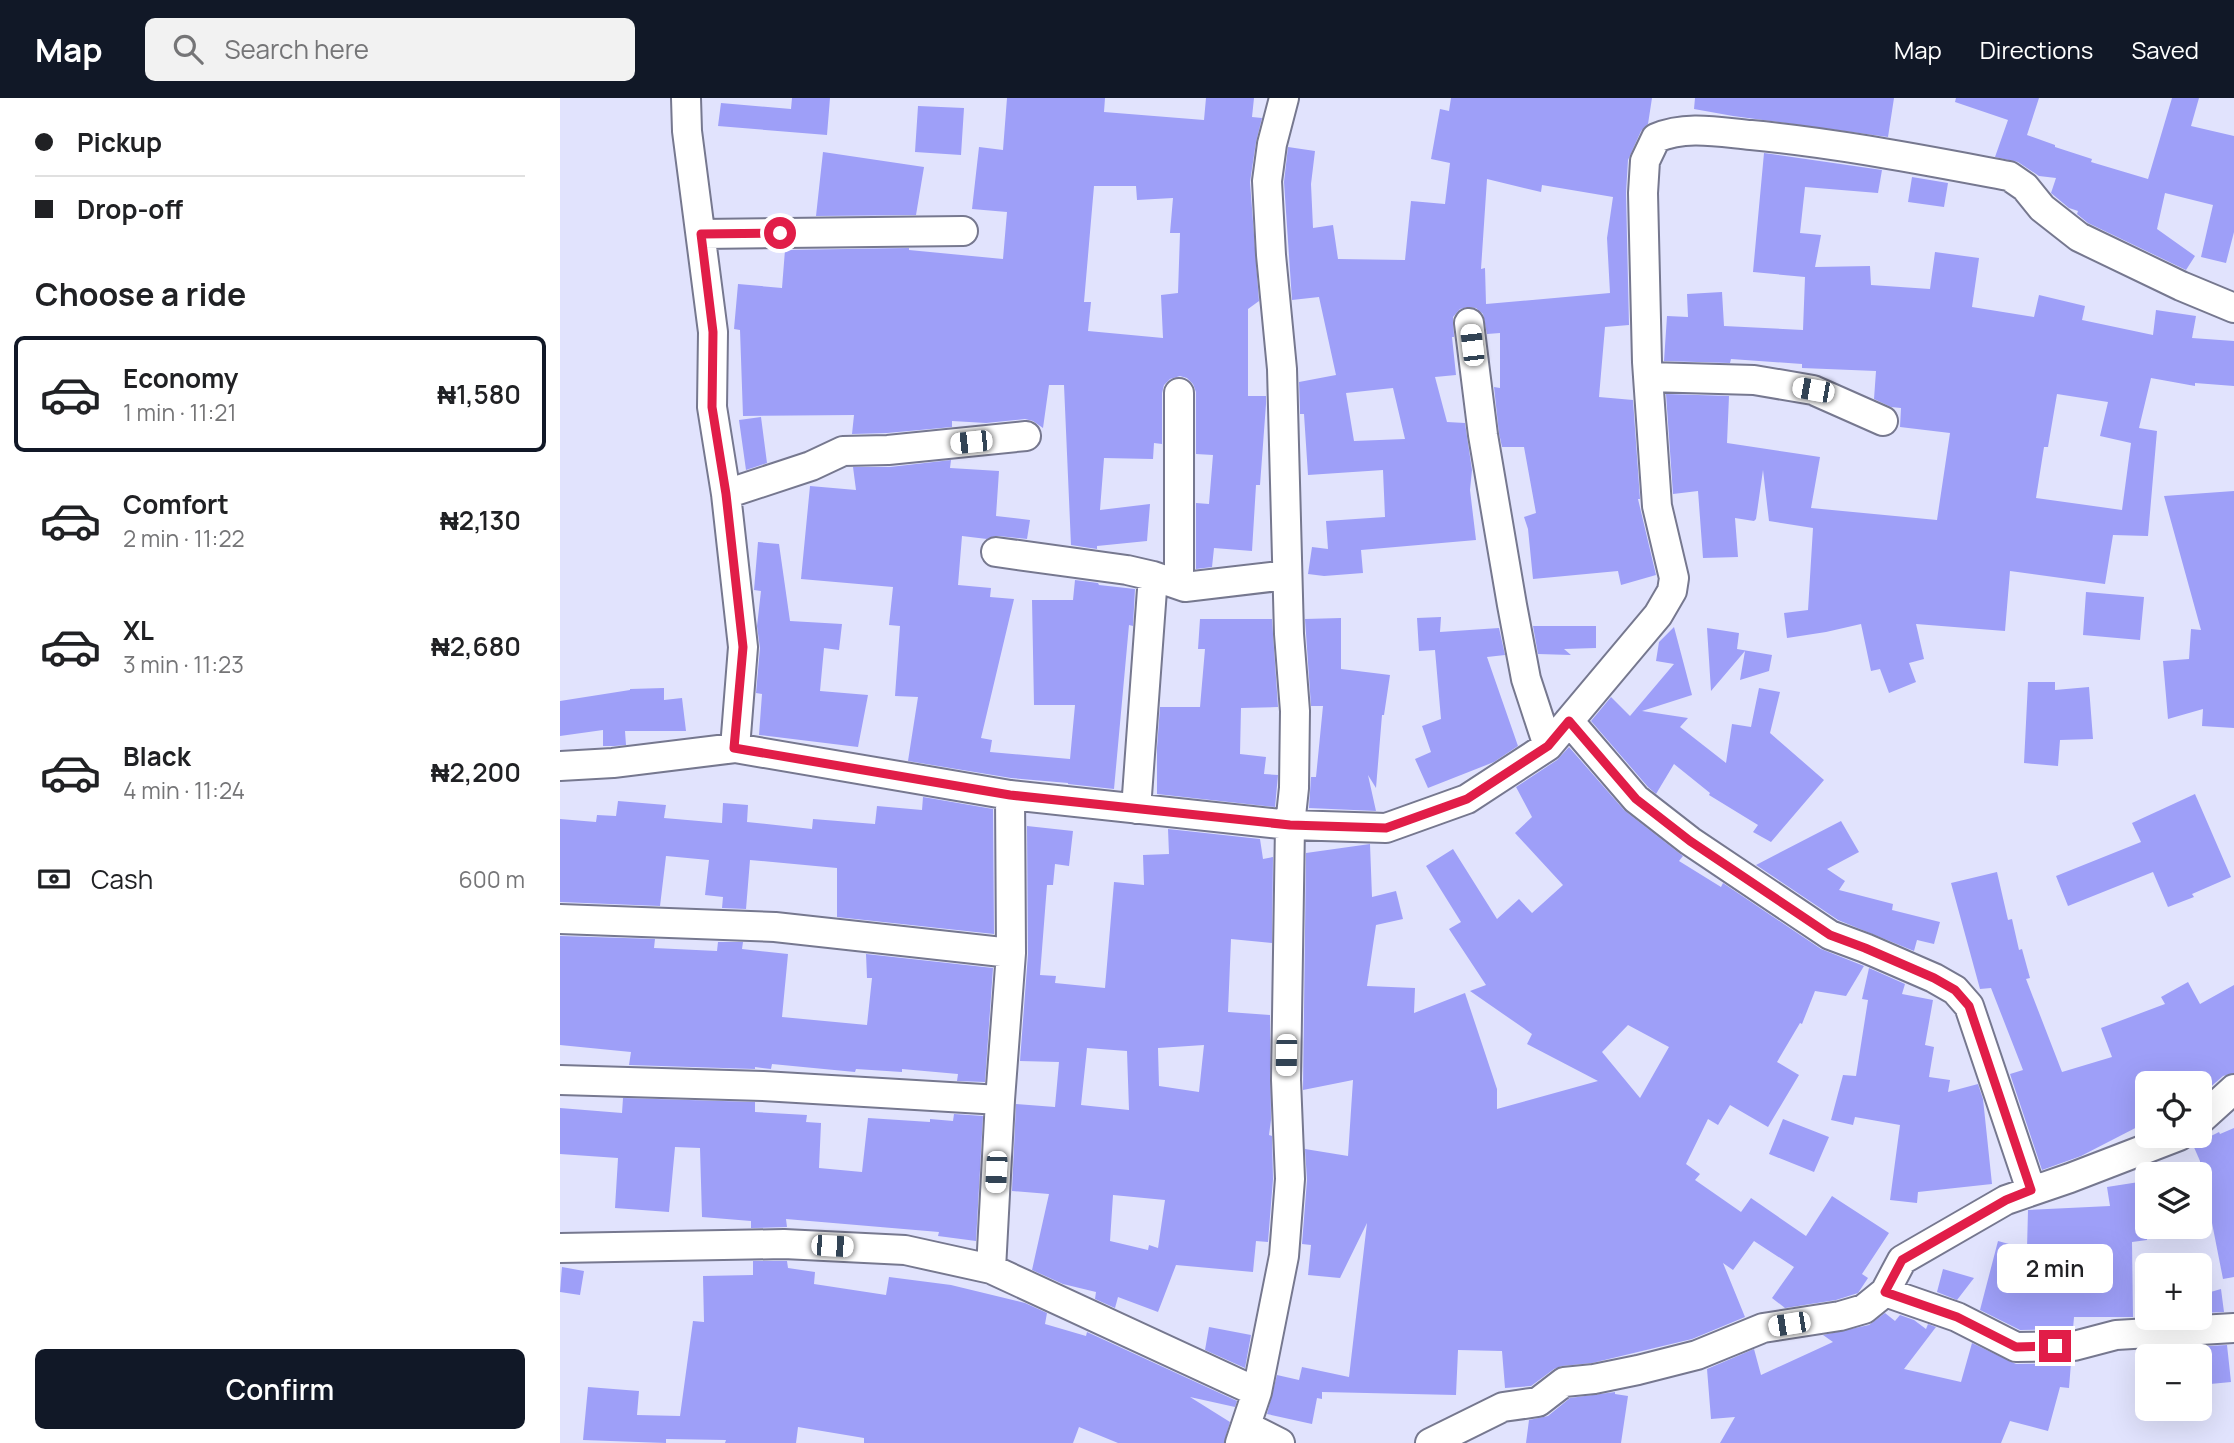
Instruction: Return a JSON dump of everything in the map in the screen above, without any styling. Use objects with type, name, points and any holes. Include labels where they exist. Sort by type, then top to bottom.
[{"type":"street","points":[[686,98],[687,131],[713,332],[712,407],[726,494],[743,647],[734,748]]},
{"type":"street","points":[[1280,1443],[1243,1434],[1257,1392],[1284,1256],[1290,1179],[1286,1080],[1290,825],[1294,788],[1295,711],[1287,575],[1282,369],[1267,181],[1272,144],[1284,98]]},
{"type":"street","points":[[560,766],[613,763],[734,748],[1010,795],[1290,825],[1386,828],[1467,799],[1548,746],[1658,615],[1672,592],[1674,578],[1657,506],[1648,377],[1643,193],[1645,162],[1656,138],[1670,132],[1695,130],[1808,140],[2009,176],[2025,187],[2042,208],[2079,237],[2234,308]]},
{"type":"street","points":[[701,234],[963,231]]},
{"type":"street","points":[[1469,323],[1483,435],[1514,617],[1526,679],[1548,746]]},
{"type":"street","points":[[1648,377],[1754,380],[1813,390],[1883,421]]},
{"type":"street","points":[[1136,809],[1166,580],[1179,393]]},
{"type":"street","points":[[726,494],[811,466],[843,451],[888,450],[1026,436]]},
{"type":"street","points":[[996,552],[1166,580],[1185,587],[1287,575]]},
{"type":"street","points":[[1569,721],[1636,799],[1690,841],[1830,935],[1865,948],[1955,990],[1969,1006],[2031,1190]]},
{"type":"street","points":[[991,1269],[1011,953],[1010,795]]},
{"type":"street","points":[[560,919],[775,927],[1011,953]]},
{"type":"street","points":[[560,1080],[698,1083],[1000,1100]]},
{"type":"street","points":[[2212,1109],[2234,1089]]},
{"type":"street","points":[[1430,1443],[1503,1406],[1538,1402],[1564,1382],[1594,1379],[1696,1356],[1763,1328],[1840,1316],[1864,1309],[1885,1292],[1902,1260],[2006,1200],[2148,1148]]},
{"type":"street","points":[[560,1248],[784,1244],[905,1250],[991,1269],[1257,1392]]},
{"type":"street","points":[[1885,1292],[1957,1317],[2016,1347],[2074,1346],[2116,1335],[2234,1328]]},
{"type":"building","points":[[792,98],[830,98],[827,135],[718,126],[721,103],[791,109]]},
{"type":"building","points":[[1007,98],[1105,98],[1104,112],[1204,120],[1206,98],[1254,98],[1252,117],[1262,118],[1250,182],[1259,301],[1248,309],[1248,396],[1266,396],[1266,404],[1260,485],[1256,485],[1252,551],[1214,548],[1212,567],[1196,569],[1196,503],[1209,504],[1213,455],[1196,454],[1196,392],[1187,378],[1180,376],[1170,379],[1164,385],[1162,444],[1154,443],[1153,459],[1104,458],[1100,510],[1150,504],[1147,541],[1097,546],[1097,549],[1071,545],[1064,385],[1049,385],[1043,428],[1025,419],[986,423],[952,421],[952,427],[852,434],[854,415],[743,416],[740,330],[734,329],[738,284],[782,288],[785,250],[909,248],[1003,259],[1007,212],[972,209],[979,147],[1003,150]],"holes":[[[1094,186],[1136,186],[1137,200],[1173,198],[1170,233],[1180,233],[1178,293],[1161,295],[1163,338],[1088,331],[1091,302],[1084,302]]]},
{"type":"building","points":[[1451,98],[1652,98],[1648,124],[1641,131],[1628,160],[1626,193],[1629,325],[1605,327],[1599,397],[1633,400],[1638,499],[1656,575],[1621,585],[1618,571],[1533,579],[1528,529],[1524,517],[1536,513],[1524,447],[1502,447],[1499,433],[1494,387],[1500,388],[1500,333],[1487,334],[1483,314],[1476,308],[1468,307],[1460,309],[1453,317],[1456,375],[1435,377],[1447,422],[1465,423],[1472,470],[1470,490],[1476,540],[1361,550],[1363,573],[1324,576],[1308,574],[1312,547],[1328,549],[1326,521],[1385,517],[1383,470],[1308,475],[1299,382],[1336,375],[1319,297],[1292,300],[1284,182],[1288,147],[1315,151],[1311,184],[1313,228],[1333,225],[1338,259],[1405,260],[1411,201],[1445,204],[1450,163],[1431,159],[1440,109],[1449,111]],"holes":[[[1487,179],[1541,192],[1542,185],[1613,197],[1607,238],[1610,293],[1486,304],[1485,268],[1481,269]],[[1393,388],[1405,439],[1354,441],[1346,393]]]},
{"type":"building","points":[[1695,98],[1894,98],[1888,137],[1694,109]]},
{"type":"building","points":[[1956,98],[2039,98],[2027,135],[2092,159],[2091,162],[2148,179],[2172,98],[2199,98],[2191,126],[2234,136],[2234,232],[2226,263],[2201,257],[2213,205],[2165,193],[2157,229],[2195,256],[2186,270],[2088,223],[2077,214],[2078,211],[2069,208],[2051,193],[2056,178],[2039,176],[2018,162],[1995,157],[2008,120],[1955,102]]},
{"type":"building","points":[[918,106],[964,108],[961,155],[915,152]]},
{"type":"building","points":[[823,152],[924,167],[916,215],[816,216]]},
{"type":"building","points":[[1764,153],[1882,170],[1878,193],[1805,187],[1800,233],[1821,235],[1815,267],[1870,266],[1871,285],[1930,289],[1935,252],[1979,258],[1972,307],[2034,317],[2039,295],[2085,306],[2082,320],[2153,335],[2156,310],[2196,316],[2192,338],[2234,341],[2234,386],[2195,383],[2195,386],[2151,378],[2139,428],[2157,431],[2148,536],[2113,535],[2105,584],[2010,571],[2005,631],[1916,624],[1924,659],[1909,663],[1916,682],[1889,693],[1880,669],[1871,671],[1861,624],[1787,638],[1784,613],[1808,610],[1813,528],[1769,521],[1763,470],[1756,519],[1735,518],[1738,557],[1703,558],[1698,491],[1673,494],[1666,394],[1729,396],[1727,443],[1820,457],[1811,508],[1937,520],[1950,433],[1900,427],[1901,408],[1891,407],[1874,399],[1876,371],[1802,368],[1802,364],[1731,359],[1730,363],[1664,361],[1667,316],[1688,317],[1687,294],[1722,292],[1724,326],[1803,330],[1805,277],[1753,272]],"holes":[[[2057,394],[2108,402],[2100,436],[2131,443],[2122,510],[2036,498],[2044,447],[2048,447]]]},
{"type":"building","points":[[1912,177],[1948,183],[1944,207],[1908,202]]},
{"type":"building","points":[[761,417],[767,463],[746,470],[739,420]]},
{"type":"building","points":[[951,460],[950,468],[999,471],[996,516],[1030,520],[1027,539],[962,536],[958,585],[991,588],[990,597],[1014,599],[981,738],[992,740],[990,752],[1070,759],[1075,705],[1034,705],[1032,600],[1073,600],[1075,580],[1135,589],[1133,626],[1129,625],[1114,789],[1011,778],[908,761],[918,697],[895,696],[900,626],[889,625],[893,587],[801,579],[810,486],[856,490],[853,467],[890,467]]},
{"type":"building","points":[[2234,491],[2234,728],[2202,726],[2203,709],[2168,719],[2163,661],[2189,659],[2191,629],[2201,630],[2164,496]]},
{"type":"building","points":[[758,542],[779,544],[790,621],[842,624],[839,650],[824,648],[820,691],[868,695],[858,747],[759,735],[762,694],[756,693],[760,648],[757,626],[761,591],[754,590]]},
{"type":"building","points":[[2086,592],[2144,597],[2140,640],[2083,635]]},
{"type":"building","points":[[1441,617],[1440,632],[1499,628],[1505,655],[1487,657],[1518,746],[1494,762],[1428,788],[1415,759],[1431,752],[1422,726],[1441,719],[1435,650],[1419,651],[1417,618]]},
{"type":"building","points":[[1341,618],[1341,669],[1390,675],[1382,715],[1376,788],[1368,775],[1376,811],[1309,808],[1311,777],[1316,777],[1323,706],[1311,706],[1305,619]]},
{"type":"building","points":[[1200,619],[1272,619],[1278,707],[1241,708],[1240,754],[1266,757],[1264,774],[1278,775],[1275,807],[1157,794],[1160,707],[1200,707],[1205,649],[1198,649]]},
{"type":"building","points":[[1533,626],[1596,626],[1596,648],[1564,649],[1571,655],[1538,654]]},
{"type":"building","points":[[1674,627],[1692,695],[1642,711],[1688,718],[1680,727],[1726,763],[1732,724],[1751,727],[1759,688],[1780,692],[1770,733],[1824,780],[1771,842],[1753,832],[1758,825],[1709,795],[1710,793],[1674,764],[1656,794],[1591,721],[1611,697],[1630,716],[1674,664],[1656,661],[1659,642]]},
{"type":"building","points":[[1707,628],[1739,633],[1737,649],[1772,655],[1769,671],[1740,680],[1745,651],[1711,691]]},
{"type":"building","points":[[2028,682],[2055,682],[2055,690],[2089,687],[2093,739],[2060,740],[2058,766],[2024,763]]},
{"type":"building","points":[[664,688],[664,700],[682,698],[686,731],[625,731],[626,745],[614,746],[603,746],[603,730],[560,736],[560,701],[630,689]]},
{"type":"building","points":[[1569,747],[1624,810],[1683,856],[1679,861],[1721,887],[1723,883],[1821,949],[1864,966],[1846,996],[1815,991],[1802,1024],[1800,1023],[1777,1062],[1799,1075],[1768,1127],[1730,1105],[1718,1125],[1708,1119],[1686,1164],[1700,1174],[1695,1180],[1741,1212],[1751,1198],[1806,1236],[1832,1196],[1889,1233],[1862,1274],[1868,1278],[1858,1293],[1836,1300],[1785,1308],[1772,1298],[1794,1267],[1754,1241],[1733,1270],[1723,1263],[1745,1317],[1692,1339],[1592,1363],[1562,1366],[1531,1386],[1505,1388],[1502,1351],[1458,1350],[1456,1395],[1322,1392],[1322,1399],[1317,1398],[1312,1424],[1267,1414],[1277,1375],[1299,1380],[1302,1367],[1349,1377],[1367,1223],[1340,1278],[1308,1275],[1311,1245],[1302,1244],[1307,1180],[1305,1149],[1348,1156],[1353,1080],[1303,1090],[1306,853],[1370,844],[1372,897],[1396,891],[1403,919],[1376,925],[1367,986],[1415,988],[1414,1013],[1465,993],[1497,1089],[1497,1109],[1598,1081],[1527,1044],[1532,1034],[1470,991],[1486,985],[1449,929],[1461,922],[1426,866],[1453,849],[1497,919],[1519,899],[1532,913],[1563,885],[1515,833],[1532,817],[1516,787],[1557,760]],"holes":[[[1628,1025],[1669,1047],[1640,1098],[1602,1052]]]},
{"type":"building","points":[[2195,794],[2231,877],[2192,894],[2194,897],[2168,907],[2153,872],[2068,906],[2056,876],[2141,842],[2132,823]]},
{"type":"building","points":[[923,797],[993,809],[994,934],[837,917],[837,868],[750,860],[746,909],[722,908],[723,897],[705,895],[709,860],[666,856],[660,906],[560,902],[560,819],[596,822],[597,815],[616,816],[618,801],[666,805],[664,818],[722,823],[723,803],[748,805],[747,822],[812,829],[813,819],[875,824],[877,806],[922,810]]},
{"type":"building","points":[[1841,821],[1859,852],[1827,869],[1845,881],[1839,890],[1893,904],[1892,910],[1940,922],[1934,944],[1917,940],[1914,951],[1838,920],[1756,865]]},
{"type":"building","points":[[1027,826],[1073,831],[1069,866],[1055,864],[1053,885],[1047,885],[1040,975],[1056,976],[1055,983],[1105,988],[1114,882],[1144,885],[1143,855],[1169,854],[1168,829],[1260,839],[1263,859],[1273,857],[1272,943],[1231,939],[1228,1012],[1270,1015],[1269,1135],[1272,1136],[1273,1179],[1268,1242],[1256,1241],[1253,1272],[1176,1265],[1158,1312],[1118,1297],[1115,1308],[1095,1299],[1096,1292],[1063,1284],[1032,1270],[1049,1194],[1012,1191],[1016,1104],[1055,1107],[1059,1062],[1020,1061],[1028,954]],"holes":[[[1204,1045],[1199,1092],[1159,1086],[1158,1048]],[[1087,1048],[1127,1051],[1129,1110],[1081,1105]],[[1113,1195],[1165,1200],[1158,1248],[1149,1245],[1148,1250],[1110,1241]]]},
{"type":"building","points":[[1997,872],[2008,920],[2012,919],[2019,950],[2022,949],[2030,978],[2026,979],[2062,1072],[2112,1057],[2101,1028],[2165,1004],[2161,997],[2188,982],[2200,1004],[2234,985],[2234,1073],[2223,1076],[2212,1086],[2212,1071],[2135,1071],[2135,1128],[2081,1156],[2042,1170],[2010,1074],[2023,1070],[1991,988],[1980,989],[1951,883]]},
{"type":"building","points":[[560,936],[655,939],[654,948],[717,951],[718,942],[743,942],[742,949],[788,954],[782,1017],[867,1025],[872,978],[867,978],[866,954],[993,968],[985,1082],[957,1081],[958,1074],[902,1069],[902,1072],[856,1069],[855,1072],[772,1064],[771,1069],[629,1065],[631,1052],[560,1045]]},
{"type":"building","points":[[1869,968],[1905,984],[1902,994],[1933,1000],[1925,1045],[1934,1047],[1929,1077],[1950,1080],[1948,1092],[1978,1084],[1983,1099],[1992,1184],[1918,1192],[1917,1203],[1890,1200],[1900,1125],[1855,1117],[1853,1125],[1831,1120],[1843,1075],[1856,1076],[1868,1000],[1862,999]]},
{"type":"building","points":[[623,1098],[755,1102],[755,1112],[807,1115],[806,1122],[821,1123],[819,1168],[862,1172],[868,1118],[930,1122],[930,1119],[953,1121],[954,1114],[983,1116],[976,1241],[938,1236],[939,1232],[786,1219],[787,1227],[751,1228],[751,1221],[702,1217],[700,1148],[675,1147],[669,1212],[615,1208],[618,1158],[560,1154],[560,1108],[622,1113]]},
{"type":"building","points":[[1783,1119],[1829,1137],[1814,1172],[1769,1154]]},
{"type":"building","points":[[2234,1128],[2234,1277],[2223,1279],[2212,1223],[2212,1162],[2200,1162],[2194,1148],[2212,1148],[2212,1136],[2219,1132],[2220,1134]]},
{"type":"building","points":[[2135,1183],[2135,1239],[2147,1239],[2132,1242],[2133,1317],[2074,1317],[2073,1329],[2020,1330],[1980,1310],[1998,1241],[2027,1249],[2028,1210],[2110,1206],[2107,1187]]},
{"type":"building","points":[[753,1261],[787,1261],[788,1268],[815,1272],[814,1284],[886,1295],[889,1277],[951,1285],[1025,1303],[1047,1313],[1045,1324],[1086,1336],[1087,1332],[1237,1401],[1235,1407],[1190,1397],[1230,1422],[1224,1443],[1118,1443],[1079,1427],[1073,1443],[864,1443],[864,1438],[798,1427],[796,1443],[725,1443],[726,1440],[666,1439],[666,1443],[583,1440],[588,1387],[639,1391],[637,1415],[680,1416],[693,1321],[704,1322],[703,1276],[753,1275]]},
{"type":"building","points":[[562,1267],[584,1271],[580,1295],[560,1292]]},
{"type":"building","points":[[1943,1269],[1974,1278],[1957,1300],[1937,1292]]},
{"type":"building","points":[[2221,1289],[2224,1312],[2212,1312],[2212,1292]]},
{"type":"building","points":[[1885,1313],[1895,1321],[1900,1315],[1914,1320],[1926,1329],[1928,1324],[1936,1327],[1904,1369],[1961,1382],[1972,1343],[2016,1364],[2071,1363],[2069,1388],[2060,1387],[2048,1431],[2010,1421],[2001,1443],[1720,1443],[1735,1417],[1711,1419],[1707,1369],[1754,1349],[1761,1375],[1833,1342],[1823,1335],[1869,1325]]},
{"type":"building","points":[[1209,1327],[1251,1335],[1245,1368],[1205,1350]]},
{"type":"building","points":[[2227,1345],[2231,1382],[2212,1384],[2212,1346]]},
{"type":"building","points":[[1615,1392],[1628,1396],[1621,1443],[1526,1443],[1529,1420],[1548,1416],[1570,1398]]},
{"type":"route","points":[[780,233],[701,234],[713,332],[712,407],[726,494],[743,647],[734,748],[1010,795],[1290,825],[1386,828],[1467,799],[1548,746],[1569,721],[1636,799],[1690,841],[1786,908],[1830,935],[1934,978],[1955,990],[1969,1006],[2031,1190],[2006,1200],[1902,1260],[1885,1292],[1957,1317],[2016,1347],[2055,1346]]}]
